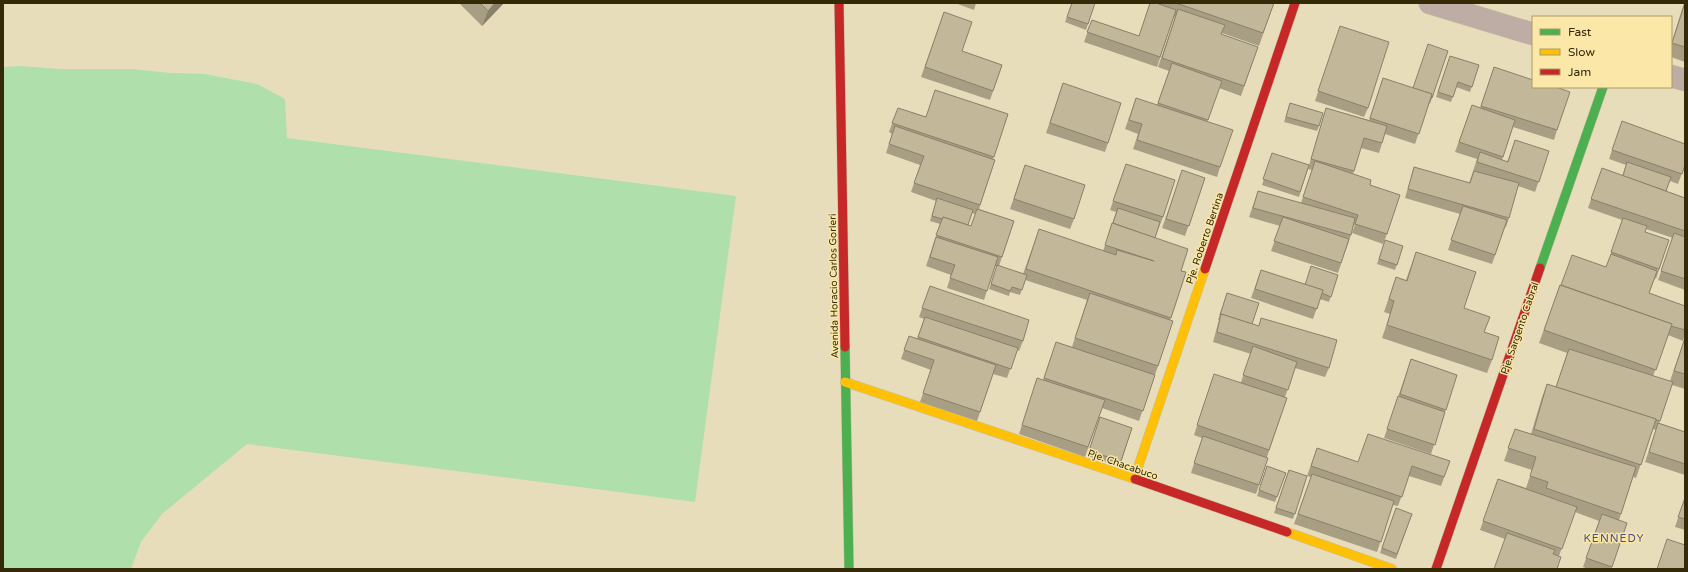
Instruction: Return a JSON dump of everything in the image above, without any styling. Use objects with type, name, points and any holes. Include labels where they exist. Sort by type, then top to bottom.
[{"type":"street","name":"Avenida Horacio Carlos Gorleri","points":[[838,3],[848,569]]},
{"type":"street","name":"Pje. Roberto Bertina","points":[[1134,479],[1295,3]]},
{"type":"street","points":[[1430,3],[1476,9],[1532,34]]},
{"type":"street","points":[[1672,76],[1685,80]]},
{"type":"street","name":"Pje. Sargento Cabral","points":[[1436,569],[1603,88]]},
{"type":"street","name":"Pje. Chacabuco","points":[[845,382],[1134,479],[1392,569]]},
{"type":"green space","points":[[20,66],[60,69],[132,69],[170,73],[205,74],[257,84],[285,99],[287,138],[736,196],[695,502],[247,444],[162,514],[141,542],[131,569],[3,569],[3,67]]},
{"type":"building","points":[[480,3],[495,3],[488,11]]},
{"type":"building","points":[[1072,3],[1095,3],[1088,24],[1067,17]]},
{"type":"building","points":[[1150,3],[1156,3],[1176,10],[1160,57],[1087,32],[1092,20],[1139,36]]},
{"type":"building","points":[[1176,3],[1274,3],[1263,33]]},
{"type":"building","points":[[1685,3],[1685,47],[1672,43]]},
{"type":"building","points":[[1178,9],[1225,25],[1221,34],[1258,47],[1244,86],[1162,58]]},
{"type":"building","points":[[944,12],[972,22],[962,51],[1002,65],[993,91],[925,67]]},
{"type":"building","points":[[1340,26],[1389,42],[1368,108],[1318,91]]},
{"type":"building","points":[[1428,44],[1448,51],[1432,98],[1432,94],[1413,88]]},
{"type":"building","points":[[1450,56],[1479,65],[1472,87],[1458,82],[1453,97],[1438,92]]},
{"type":"building","points":[[1172,63],[1222,81],[1208,120],[1158,103]]},
{"type":"building","points":[[1494,67],[1532,80],[1532,88],[1559,88],[1570,92],[1557,130],[1481,106]]},
{"type":"building","points":[[1383,78],[1432,94],[1419,134],[1370,118]]},
{"type":"building","points":[[1063,83],[1121,103],[1108,143],[1050,123]]},
{"type":"building","points":[[935,90],[1008,114],[994,157],[892,123],[898,108],[926,117]]},
{"type":"building","points":[[1136,98],[1233,130],[1220,167],[1137,140],[1142,124],[1129,120]]},
{"type":"building","points":[[1290,103],[1323,113],[1319,126],[1286,117]]},
{"type":"building","points":[[1472,105],[1515,120],[1503,157],[1459,142]]},
{"type":"building","points":[[1326,108],[1387,126],[1382,143],[1364,138],[1354,171],[1311,159]]},
{"type":"building","points":[[1622,121],[1685,144],[1685,165],[1682,174],[1612,150]]},
{"type":"building","points":[[895,126],[995,160],[980,205],[914,183],[924,156],[889,144]]},
{"type":"building","points":[[1515,140],[1549,151],[1539,182],[1477,162],[1480,152],[1508,162]]},
{"type":"building","points":[[1272,153],[1309,165],[1300,192],[1263,179]]},
{"type":"building","points":[[1315,161],[1371,180],[1370,185],[1400,195],[1387,234],[1355,224],[1358,215],[1303,197]]},
{"type":"building","points":[[1627,162],[1671,177],[1666,191],[1623,176]]},
{"type":"building","points":[[1126,164],[1175,180],[1163,217],[1113,201]]},
{"type":"building","points":[[1025,165],[1085,185],[1074,219],[1014,199]]},
{"type":"building","points":[[1414,167],[1470,183],[1474,171],[1519,183],[1509,218],[1408,189]]},
{"type":"building","points":[[1602,168],[1685,198],[1685,231],[1591,199]]},
{"type":"building","points":[[1182,170],[1205,178],[1189,226],[1166,219]]},
{"type":"building","points":[[1258,191],[1355,218],[1351,235],[1253,208]]},
{"type":"building","points":[[937,198],[973,210],[968,225],[943,217],[942,219],[932,216]]},
{"type":"building","points":[[1463,206],[1507,220],[1495,255],[1451,240]]},
{"type":"building","points":[[1118,208],[1160,222],[1155,238],[1113,223]]},
{"type":"building","points":[[977,209],[1014,221],[1002,257],[936,235],[943,217],[971,226]]},
{"type":"building","points":[[1283,217],[1349,239],[1341,263],[1274,241]]},
{"type":"building","points":[[1623,218],[1647,226],[1645,232],[1669,240],[1659,269],[1611,252]]},
{"type":"building","points":[[1112,223],[1188,249],[1181,271],[1186,272],[1171,318],[1026,269],[1039,229],[1116,255],[1117,250],[1154,261],[1105,245]]},
{"type":"building","points":[[1674,233],[1685,237],[1685,279],[1661,271]]},
{"type":"building","points":[[936,237],[998,257],[987,291],[950,278],[955,265],[930,257]]},
{"type":"building","points":[[1385,240],[1403,246],[1397,265],[1379,259]]},
{"type":"building","points":[[1416,252],[1476,272],[1464,308],[1490,317],[1484,332],[1499,337],[1492,360],[1387,325],[1394,301],[1389,299],[1396,277],[1407,281]]},
{"type":"building","points":[[1611,254],[1657,271],[1649,293],[1685,306],[1685,330],[1671,326],[1672,324],[1561,285],[1572,255],[1606,267]]},
{"type":"building","points":[[997,265],[1027,275],[1022,290],[1012,287],[1010,291],[991,284]]},
{"type":"building","points":[[1311,266],[1338,275],[1331,297],[1322,293],[1323,290],[1305,285]]},
{"type":"building","points":[[1261,270],[1323,290],[1317,309],[1255,289]]},
{"type":"building","points":[[1560,285],[1672,324],[1656,370],[1544,330]]},
{"type":"building","points":[[930,286],[1029,320],[1023,341],[922,308]]},
{"type":"building","points":[[1090,293],[1173,321],[1158,366],[1075,338]]},
{"type":"building","points":[[1227,293],[1259,303],[1252,324],[1221,314],[1220,315]]},
{"type":"building","points":[[1221,314],[1259,326],[1261,318],[1337,340],[1329,368],[1217,332]]},
{"type":"building","points":[[925,317],[1018,348],[1011,369],[918,337]]},
{"type":"building","points":[[909,336],[996,365],[980,412],[923,393],[934,360],[904,350]]},
{"type":"building","points":[[1685,338],[1685,374],[1674,371]]},
{"type":"building","points":[[1056,342],[1155,375],[1143,411],[1044,378]]},
{"type":"building","points":[[1253,346],[1297,362],[1288,390],[1243,375]]},
{"type":"building","points":[[1569,349],[1673,382],[1660,421],[1556,387]]},
{"type":"building","points":[[1411,359],[1457,375],[1446,410],[1400,394]]},
{"type":"building","points":[[1214,374],[1287,398],[1269,450],[1197,425]]},
{"type":"building","points":[[1037,378],[1105,400],[1088,447],[1022,425]]},
{"type":"building","points":[[1547,384],[1656,419],[1641,465],[1534,429]]},
{"type":"building","points":[[1398,396],[1445,412],[1435,445],[1387,429]]},
{"type":"building","points":[[1100,417],[1132,428],[1121,461],[1089,451]]},
{"type":"building","points":[[1658,423],[1685,432],[1685,464],[1649,452]]},
{"type":"building","points":[[1515,429],[1636,467],[1621,514],[1546,488],[1548,482],[1530,476],[1536,457],[1508,448]]},
{"type":"building","points":[[1368,434],[1450,461],[1444,477],[1412,466],[1402,497],[1311,466],[1317,448],[1358,462]]},
{"type":"building","points":[[1203,436],[1268,458],[1259,485],[1194,463]]},
{"type":"building","points":[[1267,466],[1286,473],[1277,497],[1259,490]]},
{"type":"building","points":[[1289,470],[1307,476],[1295,514],[1276,508]]},
{"type":"building","points":[[1312,474],[1394,501],[1381,542],[1298,514]]},
{"type":"building","points":[[1498,479],[1577,507],[1562,549],[1483,521]]},
{"type":"building","points":[[1685,498],[1685,519],[1678,517]]},
{"type":"building","points":[[1396,508],[1412,514],[1397,554],[1382,548]]},
{"type":"building","points":[[1602,514],[1627,523],[1612,567],[1586,558]]},
{"type":"building","points":[[1507,533],[1555,550],[1553,554],[1561,557],[1557,569],[1494,569]]},
{"type":"building","points":[[1667,539],[1685,545],[1685,569],[1657,569]]},
{"type":"traffic: fast","points":[[1540,268],[1603,88]]},
{"type":"traffic: fast","points":[[845,347],[849,569]]},
{"type":"traffic: slow","points":[[1134,479],[1205,269]]},
{"type":"traffic: slow","points":[[845,382],[1135,479]]},
{"type":"traffic: slow","points":[[1287,532],[1392,569]]},
{"type":"traffic: jam","points":[[839,3],[845,347]]},
{"type":"traffic: jam","points":[[1205,269],[1295,3]]},
{"type":"traffic: jam","points":[[1436,569],[1540,268]]},
{"type":"traffic: jam","points":[[1135,479],[1287,532]]},
{"type":"district","name":"KENNEDY","points":[[1614,538]]}]
